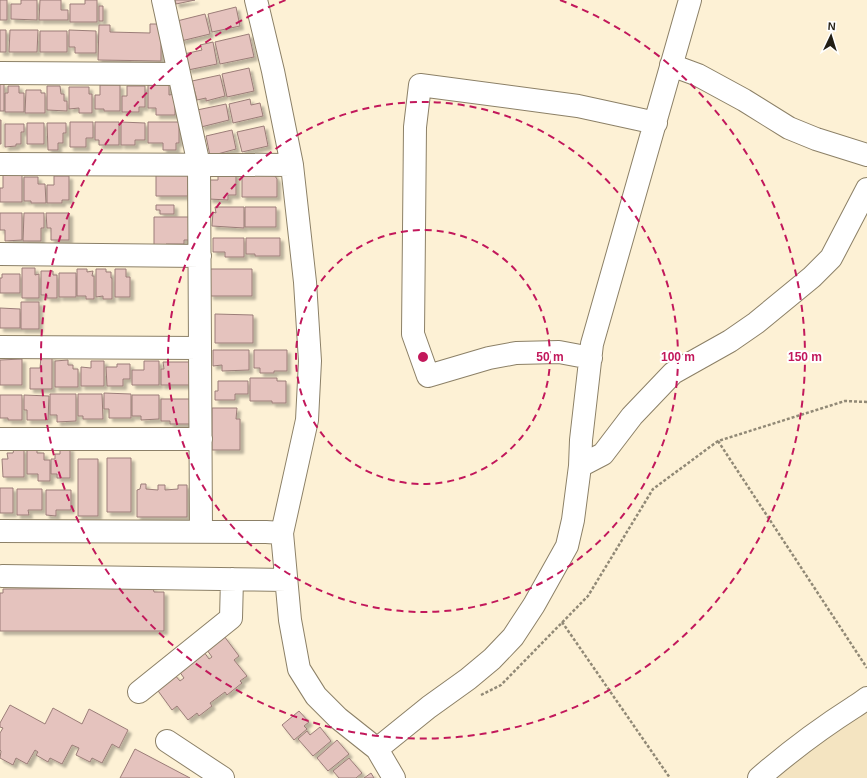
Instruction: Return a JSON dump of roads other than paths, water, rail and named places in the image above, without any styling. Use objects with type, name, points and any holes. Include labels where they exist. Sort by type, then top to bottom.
[{"type":"street","points":[[163,0],[199,165],[201,532]]},
{"type":"street","points":[[256,0],[274,71],[292,165],[305,282],[310,361],[307,420],[282,533],[290,620],[299,670],[316,696],[338,718],[377,749],[394,778]]},
{"type":"street","points":[[377,749],[429,706],[468,679],[492,659],[513,636],[534,605],[568,546],[580,466],[581,440],[592,344],[690,0]]},
{"type":"street","points":[[671,65],[698,75],[744,100],[789,128],[816,139],[867,155]]},
{"type":"street","points":[[0,73],[179,74]]},
{"type":"street","points":[[590,358],[559,352],[516,353],[490,358],[428,376],[413,334],[415,127],[420,85],[578,106],[656,123]]},
{"type":"street","points":[[0,164],[292,165]]},
{"type":"street","points":[[580,466],[603,454],[632,416],[673,374],[730,341],[756,323],[822,267],[831,258],[867,190]]},
{"type":"street","points":[[0,254],[200,256]]},
{"type":"street","points":[[0,347],[200,348]]},
{"type":"street","points":[[0,439],[201,439]]},
{"type":"street","points":[[0,531],[282,533]]},
{"type":"street","points":[[2,576],[286,580]]},
{"type":"street","points":[[139,692],[231,618],[232,579]]},
{"type":"street","points":[[759,778],[808,739],[867,698]]},
{"type":"street","points":[[166,741],[223,778]]}]
